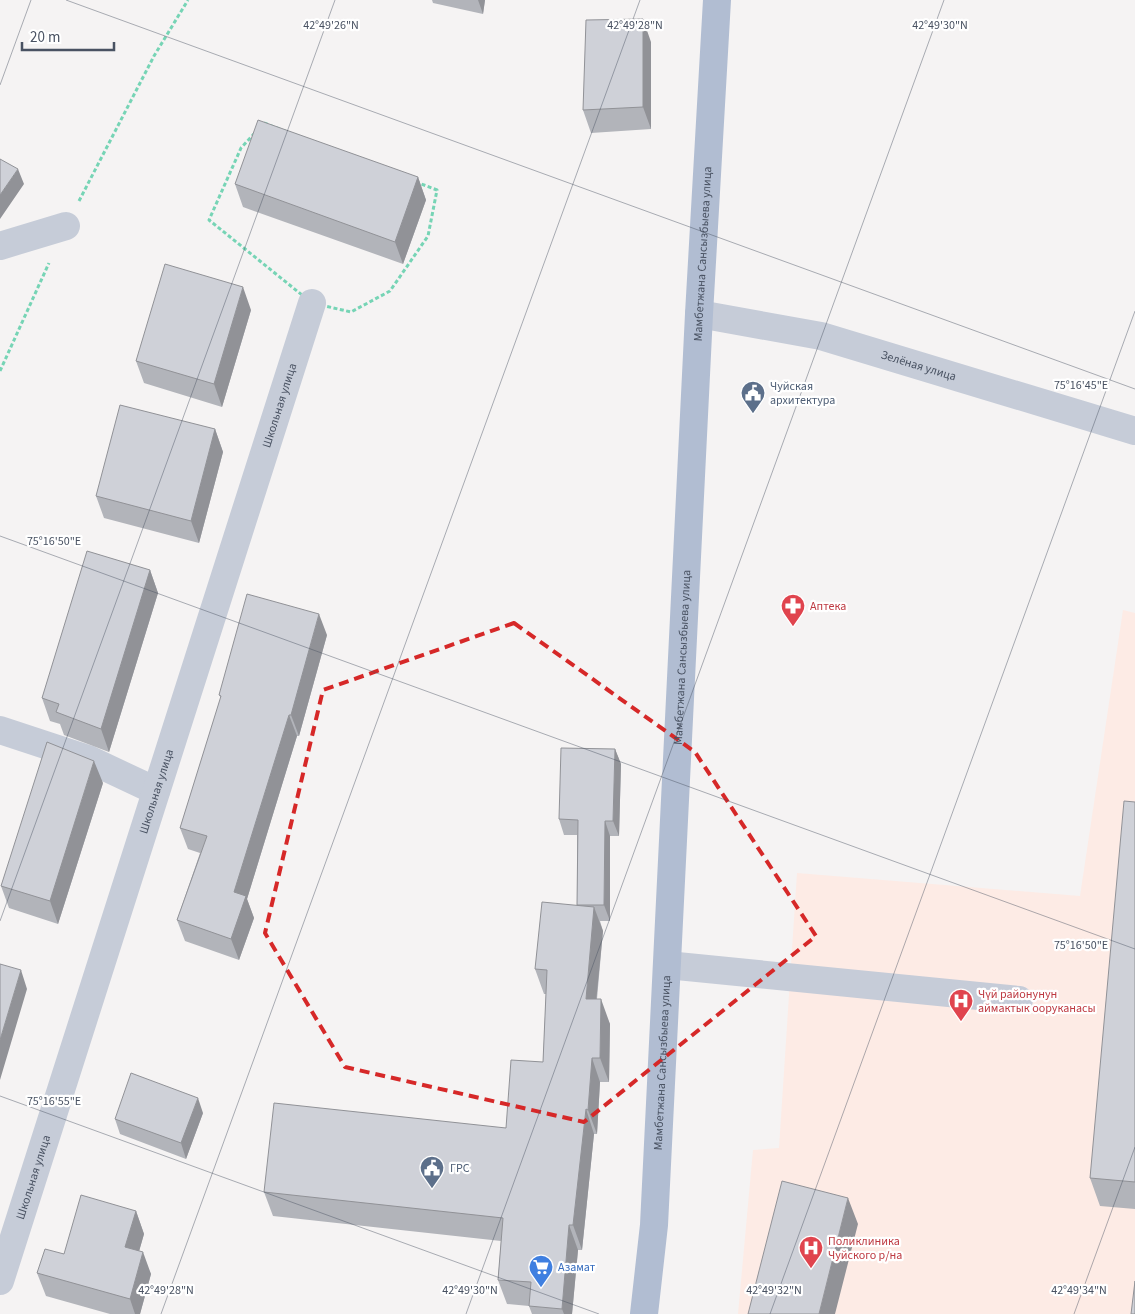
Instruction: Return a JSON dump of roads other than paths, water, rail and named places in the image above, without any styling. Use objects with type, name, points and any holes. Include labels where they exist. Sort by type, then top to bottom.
[{"type":"main road","name":"Мамбетжана Сансызбыева улица","points":[[644,1314],[654,1225],[699,314],[717,0]]},
{"type":"street","points":[[0,246],[66,226]]},
{"type":"street","name":"Школьная улица","points":[[0,1281],[312,303]]},
{"type":"street","name":"Зелёная улица","points":[[699,314],[821,336],[1135,431]]},
{"type":"street","points":[[0,730],[88,759],[156,791]]},
{"type":"street","points":[[667,965],[1019,1000]]},
{"type":"place","name":"Чуйская архитектура","points":[[753,414]]},
{"type":"place","name":"Аптека","points":[[793,627]]},
{"type":"place","name":"Чүй районунун аймактык ооруканасы","points":[[961,1022]]},
{"type":"place","name":"ГРС","points":[[432,1189]]},
{"type":"place","name":"Поликлиника Чуйского р/на","points":[[811,1269]]},
{"type":"place","name":"Азамат","points":[[541,1288]]}]
